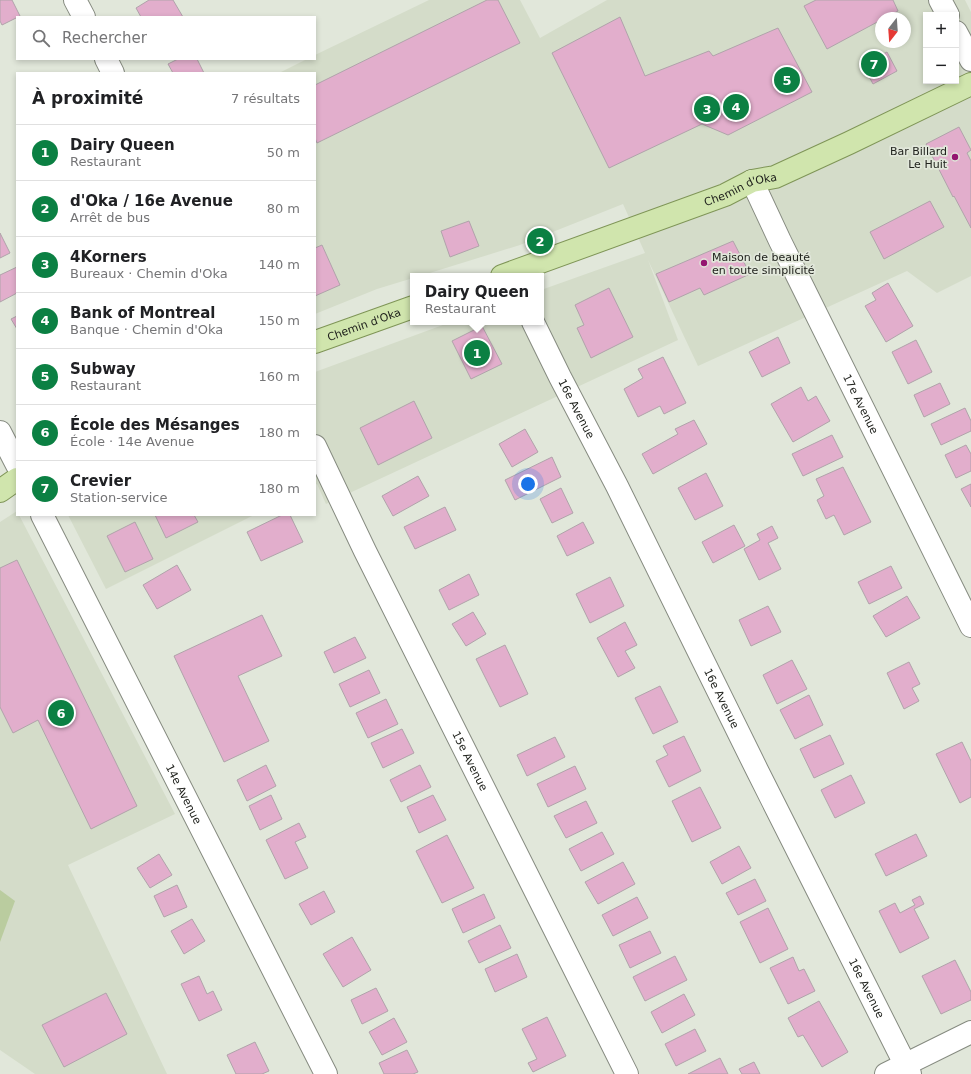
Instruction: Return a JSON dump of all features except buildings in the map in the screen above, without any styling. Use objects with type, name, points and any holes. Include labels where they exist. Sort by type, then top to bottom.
[{"type":"main road","name":"Chemin d'Oka","points":[[512,273],[725,195],[752,181],[775,177],[849,144],[971,84]]},
{"type":"main road","name":"Chemin d'Oka","points":[[316,342],[410,308]]},
{"type":"main road","points":[[0,492],[16,480]]},
{"type":"street","points":[[75,0],[83,16]]},
{"type":"street","points":[[940,0],[946,12]]},
{"type":"street","points":[[959,38],[971,60]]},
{"type":"street","points":[[106,60],[112,72]]},
{"type":"street","name":"17e Avenue","points":[[752,181],[783,248],[971,626]]},
{"type":"street","name":"16e Avenue","points":[[534,325],[617,486],[908,1069]]},
{"type":"street","points":[[0,432],[16,463]]},
{"type":"street","name":"15e Avenue","points":[[316,448],[365,551],[627,1074]]},
{"type":"street","name":"14e Avenue","points":[[43,516],[326,1074]]},
{"type":"street","points":[[886,1074],[908,1069],[971,1032]]},
{"type":"shaded area","points":[[429,0],[520,0],[540,38],[607,0],[965,0],[971,12],[971,276],[937,293],[907,271],[698,366],[648,260],[678,340],[326,504],[316,484],[316,372],[443,325],[544,325],[544,289],[645,253],[623,204],[520,245],[430,273],[410,273],[410,279],[377,289],[316,314],[316,72],[281,72],[305,60],[316,60],[316,55]]},
{"type":"shaded area","points":[[16,512],[16,516],[20,516],[175,814],[68,865],[167,1074],[35,1074],[0,1050],[0,522]]},
{"type":"shaded area","points":[[69,516],[252,516],[106,589]]},
{"type":"green space","points":[[0,890],[15,901],[0,942]]},
{"type":"place","name":"Crevier","points":[[874,64]]},
{"type":"place","name":"Subway","points":[[787,80]]},
{"type":"place","name":"Bank of Montreal","points":[[736,107]]},
{"type":"place","name":"4Korners","points":[[707,109]]},
{"type":"place","name":"Bar Billard Le Huit","points":[[955,157]]},
{"type":"place","name":"d'Oka / 16e Avenue","points":[[540,241]]},
{"type":"place","name":"Maison de beauté en toute simplicité","points":[[704,263]]},
{"type":"place","name":"Dairy Queen","points":[[477,353]]},
{"type":"place","name":"École des Mésanges","points":[[61,713]]}]
